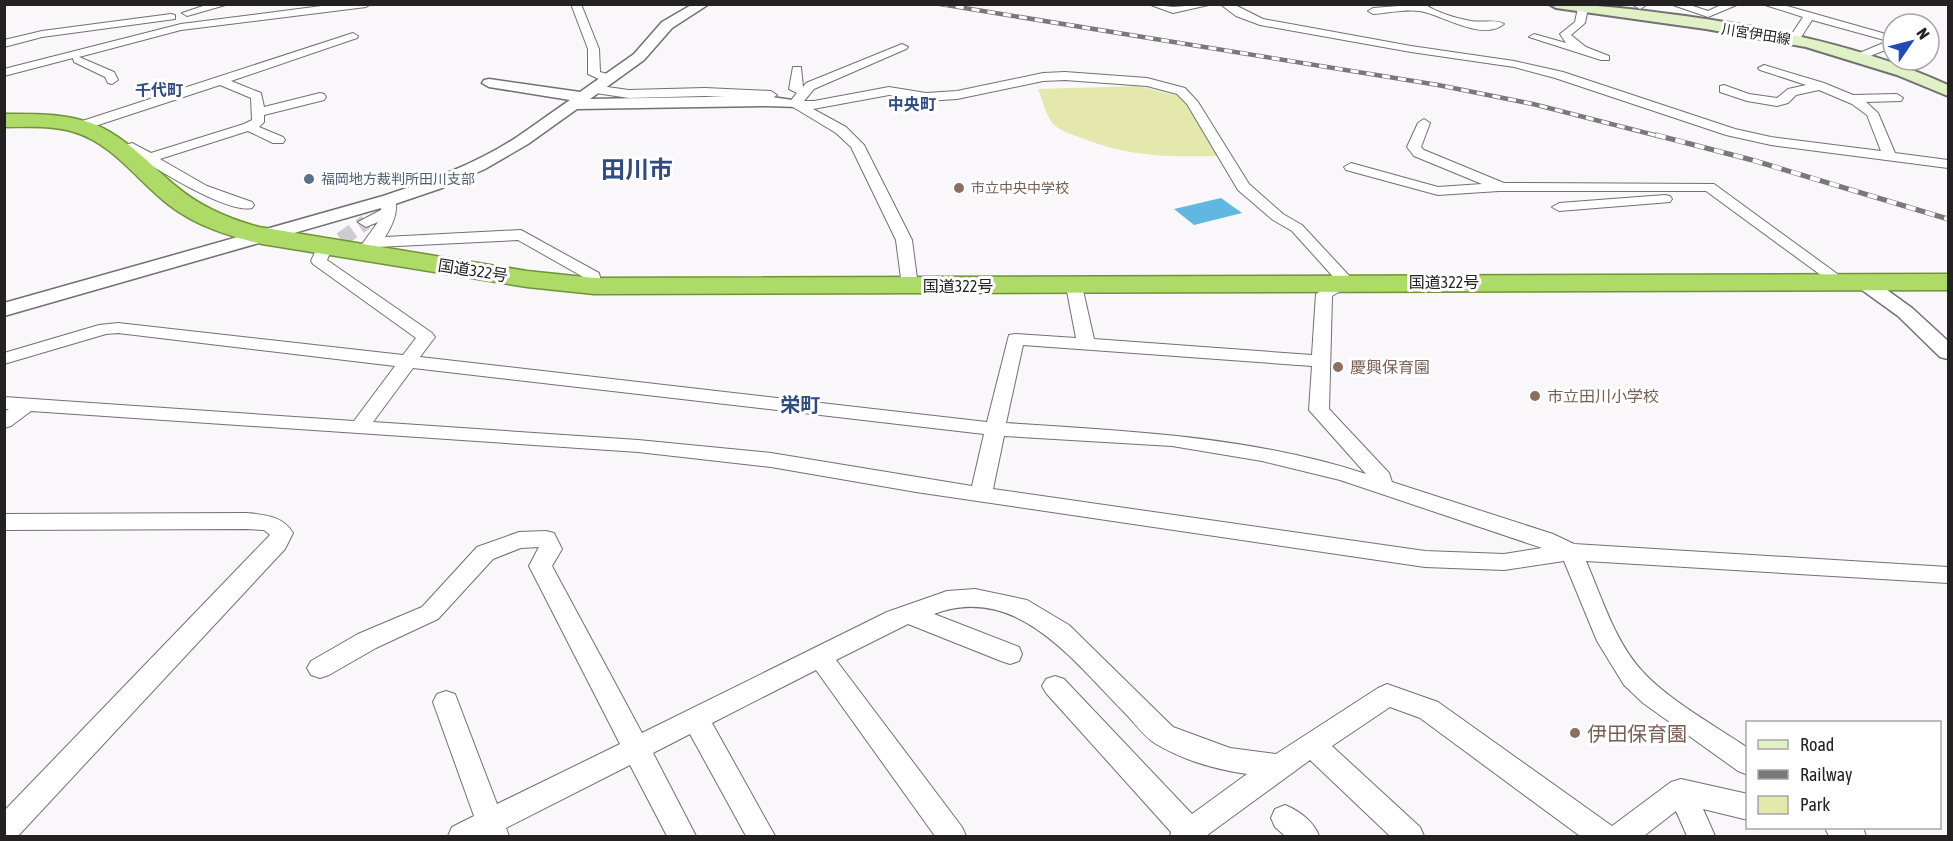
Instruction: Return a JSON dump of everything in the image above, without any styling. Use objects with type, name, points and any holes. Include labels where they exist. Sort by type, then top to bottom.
[{"type":"highway","name":"国道322号","points":[[4,120],[34,121],[90,130],[120,151],[180,202],[226,227],[262,236],[368,247],[527,279],[594,286],[1948,282]]},
{"type":"main road","name":"川宮伊田線","points":[[1556,4],[1583,8],[1639,8],[1794,40],[1861,56],[1914,75],[1948,91]]},
{"type":"street","points":[[4,44],[42,34],[140,22],[224,4]]},
{"type":"street","points":[[4,73],[135,38],[200,24],[366,4]]},
{"type":"street","points":[[576,4],[596,57],[597,68],[594,74],[607,78]]},
{"type":"street","points":[[366,222],[389,206],[479,165],[522,141],[639,57],[667,25],[703,4]]},
{"type":"street","points":[[1154,4],[1173,10],[1208,4]]},
{"type":"street","points":[[1225,4],[1246,17],[1260,22],[1411,49],[1514,64],[1559,75],[1731,132],[1771,141],[1887,150]]},
{"type":"street","points":[[1675,4],[1708,14],[1734,4]]},
{"type":"street","points":[[1767,4],[1881,37]]},
{"type":"street","points":[[1373,11],[1419,6],[1448,19],[1491,27],[1499,24]]},
{"type":"street","points":[[1583,8],[1580,23],[1565,34],[1568,39],[1587,52]]},
{"type":"street","points":[[187,13],[200,24]]},
{"type":"street","points":[[1794,40],[1809,16]]},
{"type":"street","points":[[51,64],[113,55],[250,18]]},
{"type":"street","points":[[106,25],[152,45]]},
{"type":"street","points":[[224,36],[233,29],[229,25]]},
{"type":"street","points":[[78,127],[353,36]]},
{"type":"street","points":[[1534,37],[1605,58]]},
{"type":"street","points":[[799,98],[810,86],[902,47]]},
{"type":"street","points":[[1861,56],[1881,47]]},
{"type":"street","points":[[4,78],[87,51]]},
{"type":"street","points":[[78,60],[110,75],[112,80]]},
{"type":"street","points":[[1764,68],[1852,99],[1872,113],[1887,150]]},
{"type":"street","points":[[797,69],[795,88],[799,98],[857,145],[904,240],[910,286]]},
{"type":"street","points":[[489,83],[583,97],[765,101],[799,98],[814,105],[889,91],[926,97],[957,95],[1042,77],[1119,79],[1168,86],[1181,91],[1192,102],[1242,187],[1278,217],[1297,228],[1347,282],[1324,294],[1319,410],[1382,478],[1380,487]]},
{"type":"street","points":[[149,158],[249,127],[258,122],[256,113],[259,101],[257,96],[220,81]]},
{"type":"street","points":[[1724,89],[1747,97],[1777,102],[1784,100],[1792,92],[1820,86]]},
{"type":"street","points":[[583,97],[705,92],[771,94]]},
{"type":"street","points":[[256,113],[320,97]]},
{"type":"street","points":[[1852,99],[1897,98]]},
{"type":"street","points":[[1424,123],[1414,147],[1419,153],[1502,186]]},
{"type":"street","points":[[249,127],[279,140]]},
{"type":"street","points":[[1803,133],[1948,164]]},
{"type":"street","points":[[120,151],[132,147],[202,189],[247,205]]},
{"type":"street","points":[[1351,167],[1438,191],[1502,186],[1709,187],[1851,281],[1905,312],[1948,352]]},
{"type":"street","points":[[1558,207],[1721,194]]},
{"type":"street","points":[[4,310],[262,236],[389,206]]},
{"type":"street","points":[[368,247],[389,206]]},
{"type":"street","points":[[368,247],[521,235],[593,276],[594,286]]},
{"type":"street","points":[[322,254],[319,261],[426,337],[361,425]]},
{"type":"street","points":[[1074,286],[1086,343]]},
{"type":"street","points":[[4,359],[105,329],[118,328],[994,429],[1172,440],[1262,454],[1345,474],[1545,540],[1571,552],[1610,641],[1633,678],[1652,696],[1746,762]]},
{"type":"street","points":[[981,494],[1015,339],[1322,361]]},
{"type":"street","points":[[4,403],[361,425],[638,446],[771,460],[981,494],[1425,559],[1504,562],[1571,552],[1948,575]]},
{"type":"street","points":[[4,422],[27,404]]},
{"type":"street","points":[[4,522],[247,521],[269,523],[282,533],[277,543],[4,831]]},
{"type":"street","points":[[320,668],[367,641],[430,613],[485,553],[519,540],[546,539],[551,549],[540,566],[682,837]]},
{"type":"street","points":[[462,837],[493,829],[636,748],[695,718],[908,614],[947,600],[975,598],[1018,606],[1060,632],[1164,735],[1195,749],[1230,759],[1280,766]]},
{"type":"street","points":[[908,614],[1010,654]]},
{"type":"street","points":[[819,656],[952,837]]},
{"type":"street","points":[[1055,686],[1187,834],[1280,766],[1387,695],[1429,710],[1602,837]]},
{"type":"street","points":[[446,702],[493,829]]},
{"type":"street","points":[[695,718],[761,837]]},
{"type":"street","points":[[1312,745],[1410,837]]},
{"type":"street","points":[[1681,791],[1746,807]]},
{"type":"street","points":[[1622,837],[1681,791]]},
{"type":"street","points":[[1681,791],[1701,837]]},
{"type":"green space","points":[[1139,86],[1182,97],[1219,156],[1166,156],[1133,152],[1116,149],[1071,134],[1053,124],[1038,89]]},
{"type":"water","points":[[1221,198],[1242,213],[1194,225],[1174,209]]},
{"type":"tunnel","points":[[322,253],[366,222]]},
{"type":"railway","points":[[940,4],[1438,85],[1533,104],[1662,137]]},
{"type":"railway","points":[[1656,135],[1752,160],[1948,219]]},
{"type":"place","name":"福岡地方裁判所田川支部","points":[[309,179]]},
{"type":"place","name":"市立中央中学校","points":[[959,188]]},
{"type":"place","name":"慶興保育園","points":[[1338,367]]},
{"type":"place","name":"市立田川小学校","points":[[1535,396]]},
{"type":"place","name":"伊田保育園","points":[[1575,733]]},
{"type":"district","name":"千代町","points":[[159,90]]},
{"type":"district","name":"中央町","points":[[912,104]]},
{"type":"district","name":"田川市","points":[[637,169]]},
{"type":"district","name":"栄町","points":[[800,404]]}]
